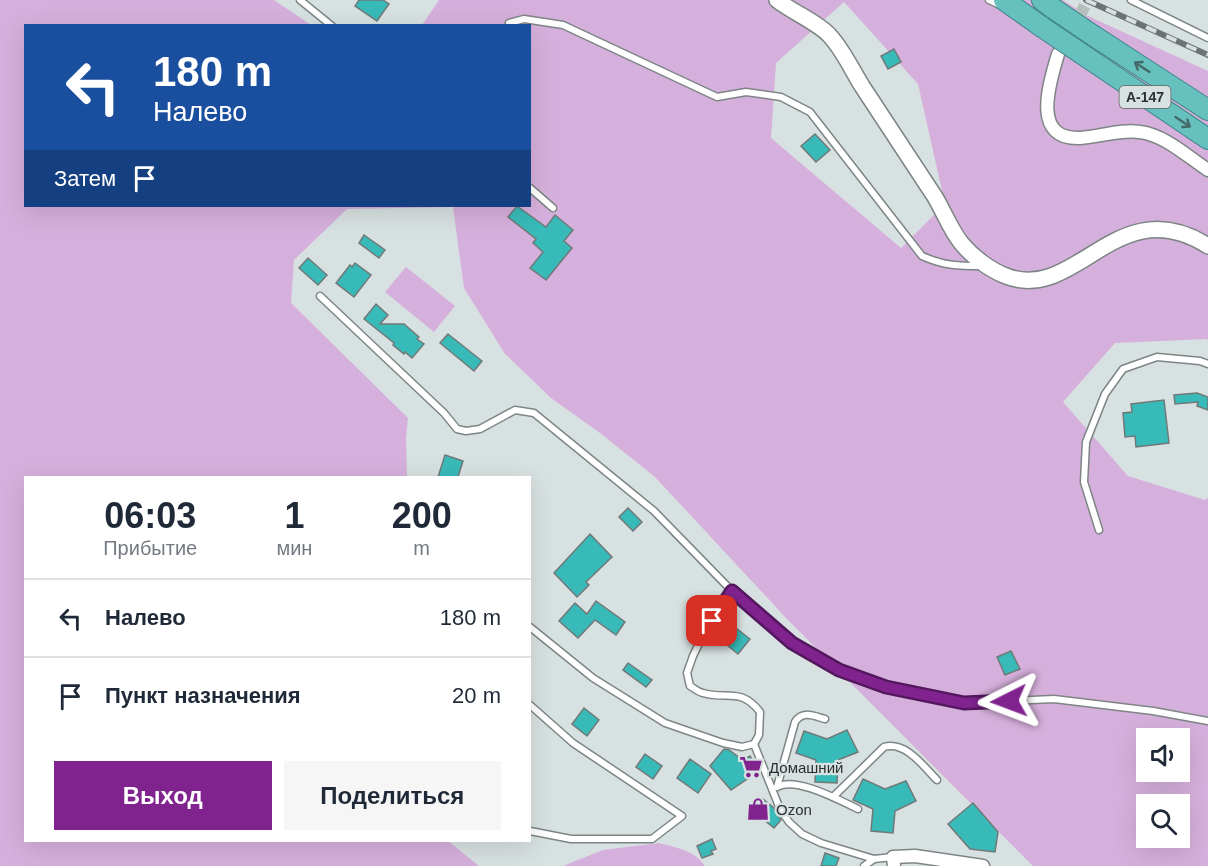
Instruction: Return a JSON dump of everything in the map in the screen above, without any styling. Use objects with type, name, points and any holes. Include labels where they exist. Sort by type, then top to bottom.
[{"type":"highway","name":"А-147","points":[[1004,0],[1208,139]]},
{"type":"highway","name":"А-147","points":[[1048,4],[1208,110]]},
{"type":"street","points":[[777,0],[829,34],[937,200],[961,244],[986,266],[1004,276],[1022,282],[1035,282],[1056,275],[1102,247],[1145,230],[1162,229],[1181,232],[1195,237],[1208,246]]},
{"type":"street","points":[[1058,54],[1047,104],[1048,118],[1052,128],[1065,136],[1078,138],[1124,132],[1140,132],[1156,136],[1208,170]]},
{"type":"street","points":[[893,862],[915,856],[936,863],[983,866]]},
{"type":"lane","points":[[300,0],[330,24]]},
{"type":"lane","points":[[989,0],[1042,27]]},
{"type":"lane","points":[[1131,0],[1208,38]]},
{"type":"lane","points":[[509,23],[524,19],[563,25],[717,97],[746,92],[781,97],[810,112],[922,256],[952,267],[986,266]]},
{"type":"lane","points":[[531,189],[553,208]]},
{"type":"lane","points":[[320,296],[444,413],[458,429],[466,431],[480,429],[515,410],[534,413],[654,510],[732,591],[792,643],[839,670],[886,687],[964,703],[1054,699],[1154,711],[1208,721]]},
{"type":"lane","points":[[1099,530],[1084,482],[1086,442],[1105,394],[1123,369],[1157,357],[1200,360],[1208,364]]},
{"type":"lane","points":[[531,628],[593,678],[664,723],[742,747],[754,744],[759,735],[760,712],[753,702],[741,696],[702,693],[690,686],[687,674],[704,633],[732,591]]},
{"type":"lane","points":[[531,706],[573,743],[682,816],[652,839],[571,839],[531,831]]},
{"type":"lane","points":[[775,787],[795,722],[806,714],[825,719]]},
{"type":"lane","points":[[754,744],[766,776],[775,787],[780,809],[789,822],[802,834],[821,843],[874,859],[893,862]]},
{"type":"lane","points":[[833,797],[884,747],[890,746],[896,746],[910,753],[937,780]]},
{"type":"lane","points":[[775,787],[794,783],[858,808]]},
{"type":"lane","points":[[864,866],[874,859]]},
{"type":"shaded area","points":[[0,0],[274,0],[310,24],[24,24],[24,207],[453,207],[347,209],[294,260],[291,303],[408,418],[407,476],[24,476],[24,842],[449,842],[479,866],[0,866]]},
{"type":"shaded area","points":[[439,0],[1063,0],[1086,15],[1208,71],[1208,341],[1207,339],[1115,343],[1063,402],[1128,476],[1205,500],[1208,498],[1208,866],[1033,866],[787,619],[655,477],[551,398],[505,354],[464,288],[453,207],[531,207],[531,24],[423,24]],"holes":[[[844,2],[918,84],[945,204],[901,248],[771,138],[776,63]]]},
{"type":"shaded area","points":[[406,267],[455,306],[434,332],[385,292]]},
{"type":"shaded area","points":[[659,843],[679,848],[696,856],[705,866],[563,866],[603,850]]},
{"type":"building","points":[[359,0],[383,0],[389,4],[377,21],[355,6]]},
{"type":"building","points":[[894,49],[901,62],[888,69],[881,56]]},
{"type":"building","points":[[815,134],[830,150],[816,162],[801,146]]},
{"type":"building","points":[[518,207],[546,227],[555,215],[573,230],[564,241],[572,248],[546,280],[530,268],[543,252],[533,243],[536,239],[508,217]]},
{"type":"building","points":[[364,235],[385,250],[379,258],[359,243]]},
{"type":"building","points":[[308,258],[327,275],[318,285],[299,268]]},
{"type":"building","points":[[355,263],[371,275],[354,297],[336,283],[350,265],[352,267]]},
{"type":"building","points":[[376,304],[388,315],[380,324],[404,324],[424,344],[412,358],[405,352],[404,354],[364,319]]},
{"type":"building","points":[[448,334],[482,361],[474,371],[440,343]]},
{"type":"building","points":[[1197,393],[1208,397],[1208,410],[1197,406],[1198,402],[1175,404],[1174,395]]},
{"type":"building","points":[[1164,400],[1169,443],[1136,447],[1135,436],[1125,437],[1123,413],[1132,412],[1131,404]]},
{"type":"building","points":[[445,455],[463,461],[458,476],[438,476]]},
{"type":"building","points":[[628,508],[642,522],[633,531],[619,517]]},
{"type":"building","points":[[590,534],[612,557],[586,582],[589,585],[577,597],[554,573]]},
{"type":"building","points":[[596,601],[625,622],[616,635],[595,620],[578,638],[559,621],[575,603],[587,614]]},
{"type":"building","points":[[727,621],[750,639],[738,654],[716,636]]},
{"type":"building","points":[[1011,651],[1020,669],[1005,675],[997,657]]},
{"type":"building","points":[[628,663],[652,680],[646,687],[623,670]]},
{"type":"building","points":[[584,708],[599,720],[587,736],[572,724]]},
{"type":"building","points":[[847,730],[858,752],[838,760],[837,783],[815,782],[816,760],[796,753],[804,731],[827,739]]},
{"type":"building","points":[[724,749],[743,760],[750,756],[759,771],[731,790],[710,766]]},
{"type":"building","points":[[645,754],[662,766],[653,779],[636,767]]},
{"type":"building","points":[[690,759],[711,774],[698,793],[677,778]]},
{"type":"building","points":[[863,779],[885,789],[906,781],[916,801],[895,811],[893,833],[871,831],[873,809],[853,800]]},
{"type":"building","points":[[763,799],[774,808],[781,820],[774,828],[753,811]]},
{"type":"building","points":[[973,803],[998,832],[995,852],[970,849],[948,824]]},
{"type":"building","points":[[712,839],[716,849],[711,851],[713,854],[702,858],[697,846]]},
{"type":"building","points":[[825,853],[839,858],[836,866],[821,866]]},
{"type":"tunnel","points":[[1062,48],[1088,0]]},
{"type":"railway","points":[[1086,0],[1208,55]]},
{"type":"place","name":"Домашний","points":[[751,767]]},
{"type":"place","name":"Ozon","points":[[758,809]]},
{"type":"route","points":[[712,621],[732,591],[792,643],[839,670],[886,687],[964,703],[1009,701]]}]
